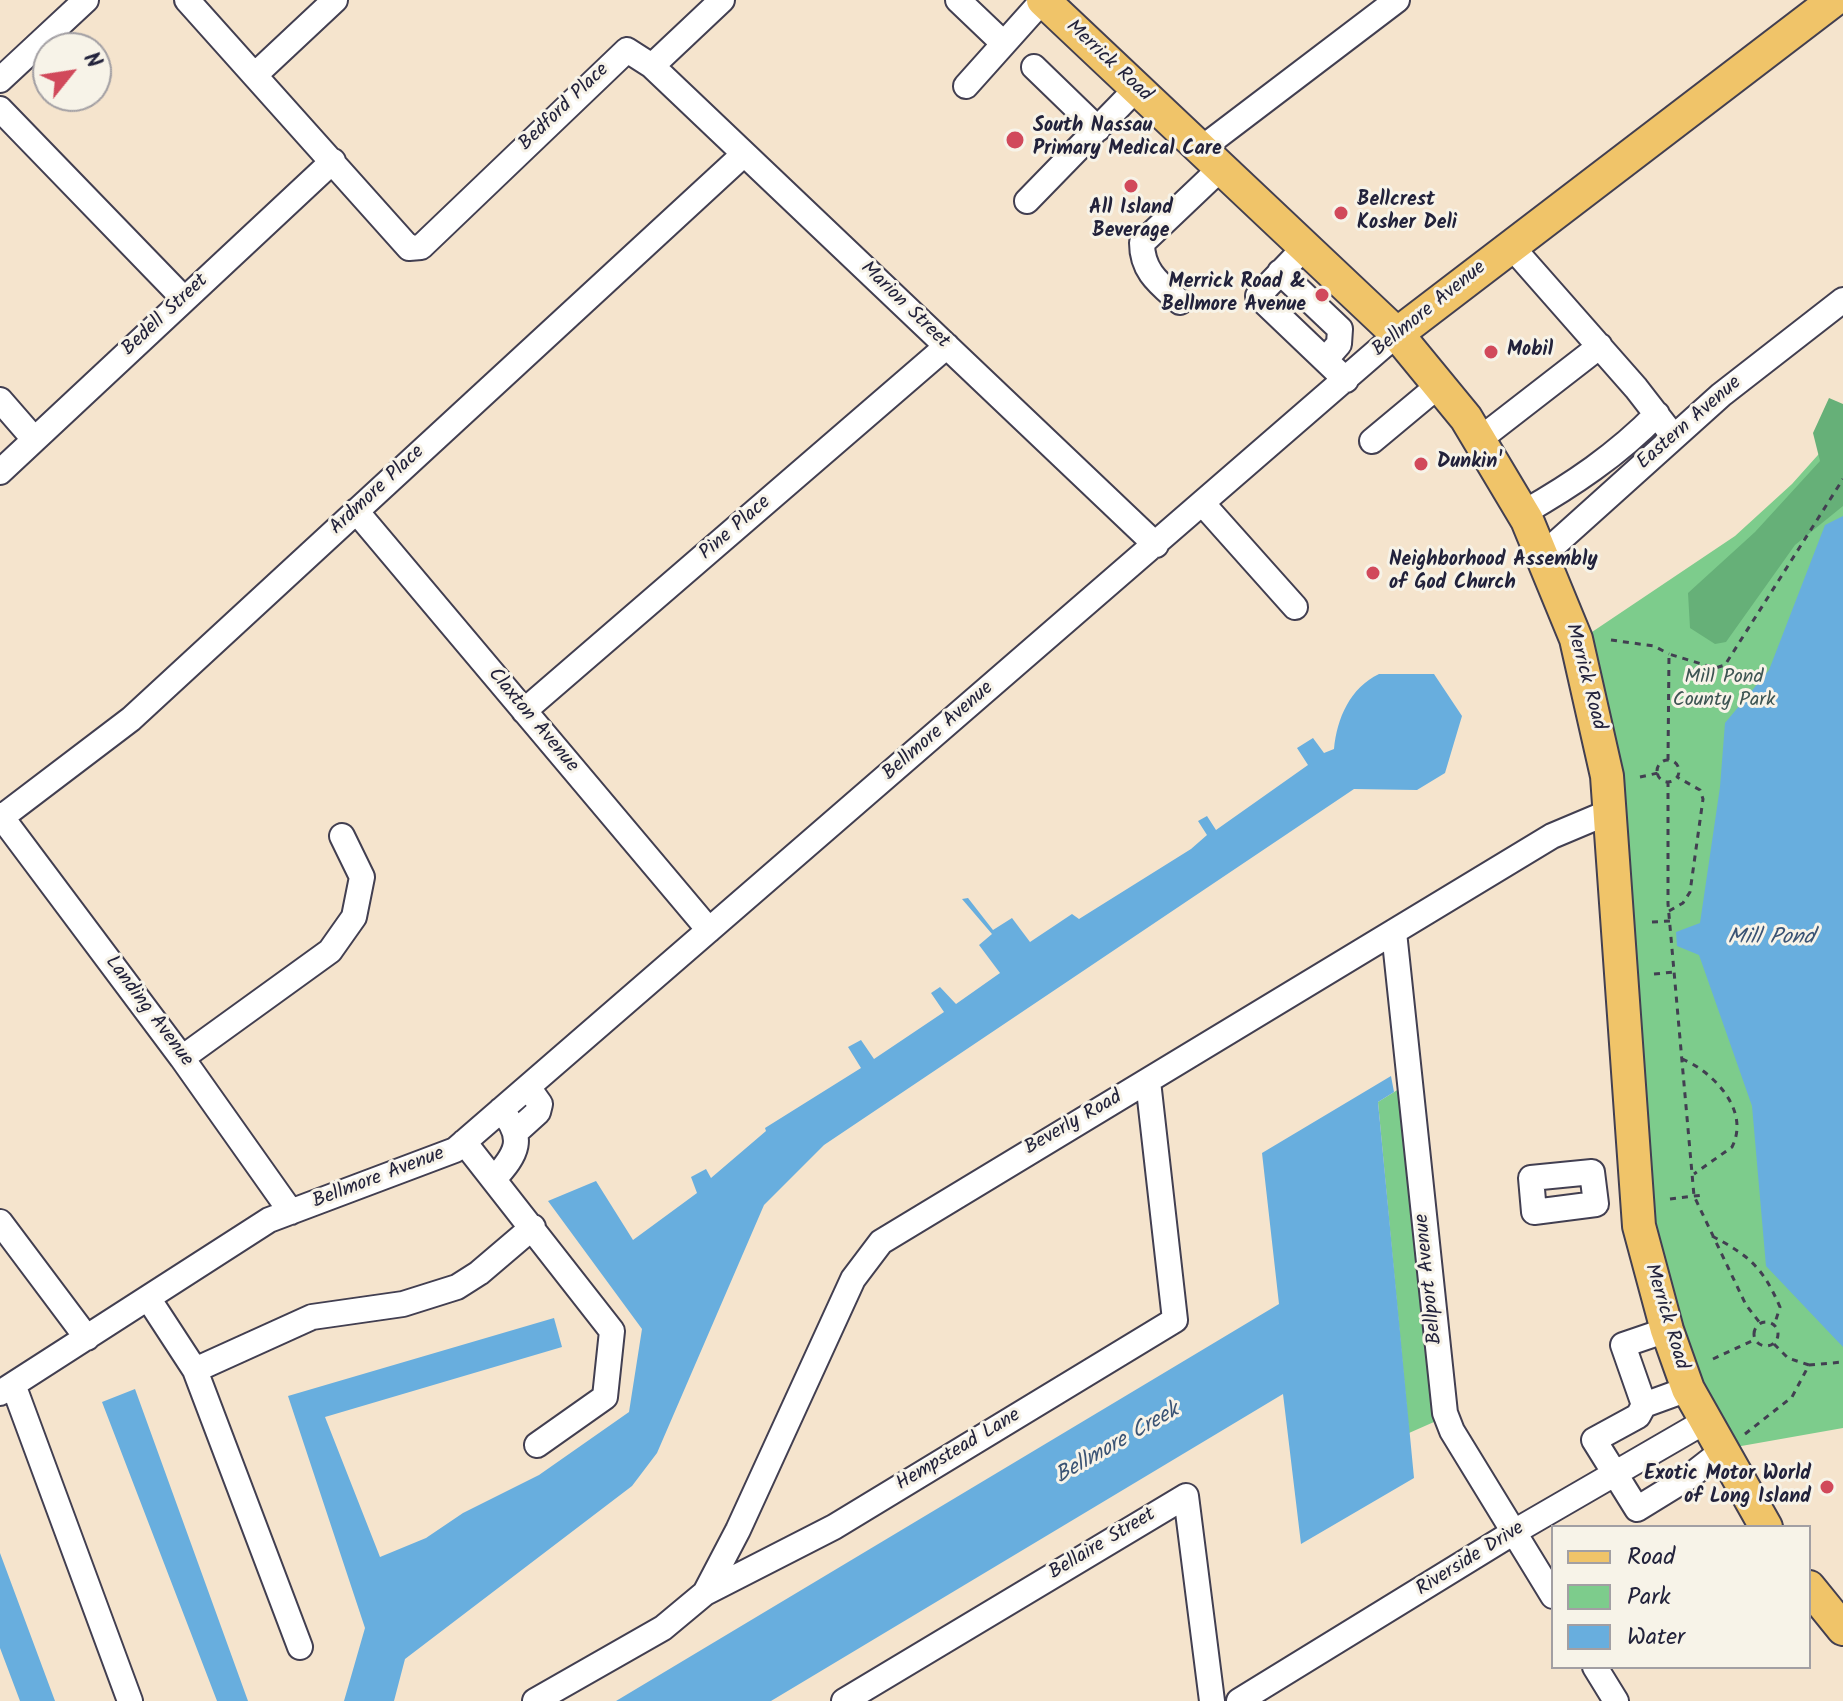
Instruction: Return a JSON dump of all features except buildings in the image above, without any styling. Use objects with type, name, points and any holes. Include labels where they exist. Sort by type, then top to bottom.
[{"type":"main road","name":"Merrick Road","points":[[1043,0],[1397,334],[1480,439],[1523,513],[1543,555],[1576,639],[1600,734],[1609,812],[1639,1226],[1667,1330],[1688,1389],[1704,1422],[1733,1443],[1765,1525]]},
{"type":"main road","name":"Bellmore Avenue","points":[[1397,334],[1834,0]]},
{"type":"main road","points":[[1811,1589],[1843,1629]]},
{"type":"street","points":[[0,80],[86,0]]},
{"type":"street","points":[[187,0],[333,161]]},
{"type":"street","points":[[256,74],[335,0]]},
{"type":"street","points":[[652,66],[722,0]]},
{"type":"street","points":[[958,0],[1002,42]]},
{"type":"street","points":[[966,86],[1002,42],[1043,0]]},
{"type":"street","points":[[1180,302],[1151,276],[1142,258],[1142,243],[1211,159],[1397,0]]},
{"type":"street","name":"Bedford Place","points":[[333,161],[409,248],[421,247],[627,50],[652,66]]},
{"type":"street","name":"Marion Street","points":[[652,66],[1156,545]]},
{"type":"street","points":[[1034,67],[1098,129]]},
{"type":"street","points":[[1027,201],[1137,88]]},
{"type":"street","points":[[0,109],[184,299]]},
{"type":"street","name":"Ardmore Place","points":[[1,816],[131,719],[744,154]]},
{"type":"street","name":"Bedell Street","points":[[0,472],[333,161]]},
{"type":"street","points":[[1511,246],[1600,346],[1674,437]]},
{"type":"street","points":[[1305,247],[1258,296],[1341,336],[1339,344],[1325,360],[1346,380]]},
{"type":"street","points":[[1280,272],[1310,320]]},
{"type":"street","points":[[1310,320],[1357,295]]},
{"type":"street","name":"Eastern Avenue","points":[[1543,555],[1721,395],[1843,300]]},
{"type":"street","name":"Bellmore Avenue","points":[[7,1390],[258,1226],[431,1162],[464,1142],[1397,334]]},
{"type":"street","name":"Pine Place","points":[[524,711],[947,346]]},
{"type":"street","points":[[1480,439],[1600,346]]},
{"type":"street","points":[[1372,441],[1438,386]]},
{"type":"street","points":[[0,400],[34,439]]},
{"type":"street","points":[[1523,513],[1573,485],[1631,440],[1657,414]]},
{"type":"street","points":[[1203,504],[1295,607]]},
{"type":"street","name":"Claxton Avenue","points":[[356,511],[709,930]]},
{"type":"street","name":"Beverly Road","points":[[705,1593],[865,1259],[899,1228],[1552,836],[1609,812]]},
{"type":"street","name":"Landing Avenue","points":[[1,816],[182,1058],[291,1212]]},
{"type":"street","points":[[182,1058],[330,951],[346,929],[354,917],[362,877],[342,836]]},
{"type":"street","name":"Bellport Avenue","points":[[1394,932],[1445,1413],[1452,1431],[1551,1593]]},
{"type":"street","name":"Hempstead Lane","points":[[535,1701],[663,1628],[705,1593],[834,1527],[1175,1320],[1148,1081]]},
{"type":"street","points":[[517,1131],[538,1112],[540,1104],[528,1087]]},
{"type":"street","points":[[494,1179],[515,1156],[517,1131],[501,1110]]},
{"type":"street","points":[[464,1142],[612,1331],[605,1397],[537,1445]]},
{"type":"street","points":[[1593,1180],[1596,1204],[1534,1212],[1531,1178],[1636,1181]]},
{"type":"street","points":[[0,1222],[87,1338]]},
{"type":"street","points":[[195,1370],[312,1317],[403,1304],[457,1287],[479,1273],[533,1227]]},
{"type":"street","points":[[148,1298],[195,1370],[300,1647]]},
{"type":"street","points":[[1657,1449],[1641,1410],[1623,1345],[1667,1330]]},
{"type":"street","points":[[1688,1389],[1641,1410],[1594,1440],[1637,1509],[1689,1477],[1733,1443]]},
{"type":"street","points":[[7,1390],[130,1701]]},
{"type":"street","name":"Riverside Drive","points":[[1239,1701],[1514,1532],[1704,1422]]},
{"type":"street","name":"Bellaire Street","points":[[844,1701],[1186,1496],[1212,1701]]},
{"type":"street","points":[[1596,1669],[1616,1701]]},
{"type":"path","points":[[1611,640],[1654,646],[1669,654],[1715,668],[1725,665],[1843,479]]},
{"type":"path","points":[[1668,760],[1669,654]]},
{"type":"path","points":[[1658,773],[1660,764],[1668,760]]},
{"type":"path","points":[[1668,760],[1678,767],[1677,777]]},
{"type":"path","points":[[1640,777],[1658,773]]},
{"type":"path","points":[[1658,773],[1668,781]]},
{"type":"path","points":[[1668,781],[1677,777]]},
{"type":"path","points":[[1669,911],[1683,903],[1690,892],[1703,799],[1700,790],[1677,777]]},
{"type":"path","points":[[1668,781],[1669,911],[1694,1196],[1746,1305],[1760,1323],[1774,1326]]},
{"type":"path","points":[[1652,922],[1670,921]]},
{"type":"path","points":[[1654,974],[1674,972]]},
{"type":"path","points":[[1682,1059],[1709,1073],[1724,1091],[1734,1124],[1732,1147],[1693,1176]]},
{"type":"path","points":[[1670,1199],[1703,1195]]},
{"type":"path","points":[[1712,1236],[1742,1252],[1759,1267],[1780,1307],[1774,1326],[1777,1337],[1773,1343],[1762,1345],[1756,1339],[1754,1329],[1760,1323]]},
{"type":"path","points":[[1713,1359],[1756,1339]]},
{"type":"path","points":[[1773,1343],[1788,1358],[1809,1365],[1843,1362]]},
{"type":"path","points":[[1733,1443],[1792,1397],[1809,1365]]},
{"type":"green space","points":[[1829,398],[1843,404],[1843,506],[1795,545],[1726,642],[1715,644],[1690,628],[1688,593],[1755,532],[1820,461],[1813,433]]},
{"type":"green space","name":"Mill Pond County Park","points":[[1843,427],[1843,1428],[1730,1448],[1695,1385],[1663,1283],[1640,1123],[1589,634],[1735,536],[1792,484]]},
{"type":"green space","points":[[1407,1084],[1443,1418],[1409,1433],[1378,1102]]},
{"type":"water","name":"Mill Pond","points":[[1843,516],[1843,1347],[1766,1266],[1752,1106],[1699,955],[1677,946],[1676,932],[1700,923],[1720,787],[1725,723],[1769,670],[1825,525]]},
{"type":"water","points":[[1379,674],[1434,674],[1462,716],[1445,773],[1417,790],[1354,789],[824,1145],[764,1205],[657,1453],[632,1486],[405,1659],[394,1701],[344,1701],[365,1628],[288,1396],[554,1318],[562,1347],[325,1417],[380,1557],[426,1538],[463,1513],[539,1475],[629,1412],[642,1329],[548,1201],[596,1181],[633,1240],[697,1193],[691,1177],[706,1169],[711,1178],[766,1131],[765,1128],[861,1068],[848,1047],[861,1040],[874,1059],[944,1012],[931,993],[940,987],[956,1004],[1000,973],[979,945],[992,934],[962,899],[968,898],[993,930],[1012,918],[1030,942],[1072,914],[1079,919],[1191,849],[1207,835],[1198,821],[1207,816],[1216,830],[1308,765],[1297,748],[1313,738],[1324,753],[1334,749],[1338,726],[1347,705],[1360,687]]},
{"type":"water","name":"Bellmore Creek","points":[[1391,1076],[1394,1092],[1378,1102],[1414,1478],[1301,1544],[1283,1394],[771,1701],[616,1701],[1279,1304],[1262,1153]]},
{"type":"water","points":[[135,1389],[248,1701],[217,1701],[102,1402]]},
{"type":"water","points":[[0,1553],[55,1701],[20,1701],[0,1648]]},
{"type":"place","name":"South Nassau Primary Medical Care","points":[[1015,140]]},
{"type":"place","name":"All Island Beverage","points":[[1131,186]]},
{"type":"place","name":"Bellcrest Kosher Deli","points":[[1341,213]]},
{"type":"place","name":"Merrick Road & Bellmore Avenue","points":[[1322,295]]},
{"type":"place","name":"Mobil","points":[[1491,352]]},
{"type":"place","name":"Dunkin'","points":[[1421,464]]},
{"type":"place","name":"Neighborhood Assembly of God Church","points":[[1373,573]]},
{"type":"place","name":"Exotic Motor World of Long Island","points":[[1827,1487]]}]
